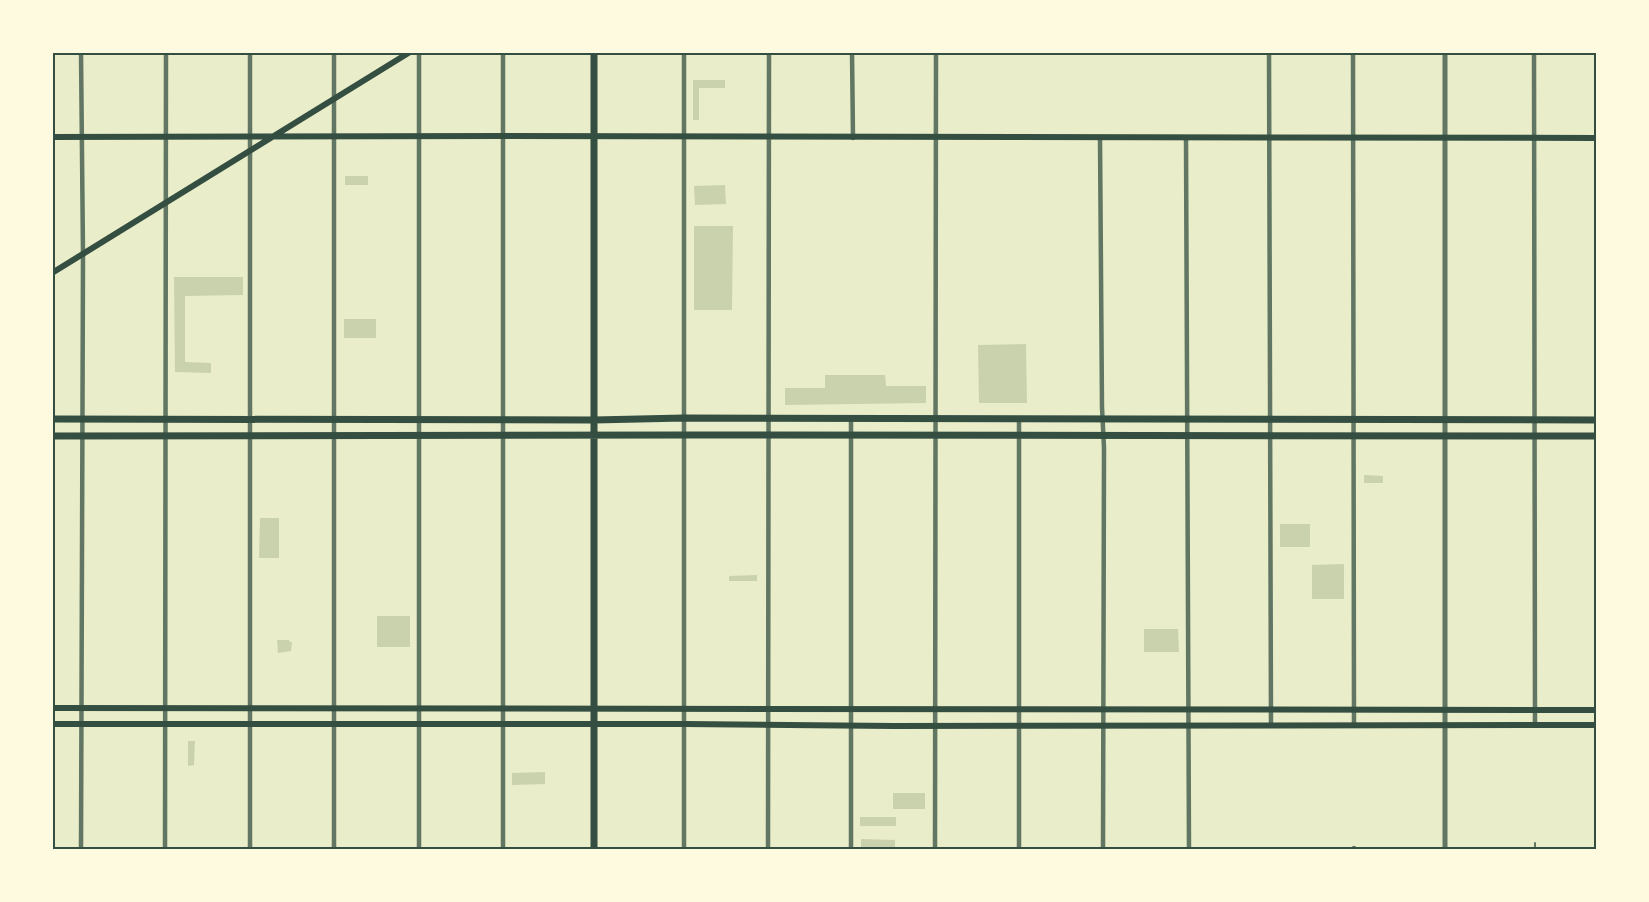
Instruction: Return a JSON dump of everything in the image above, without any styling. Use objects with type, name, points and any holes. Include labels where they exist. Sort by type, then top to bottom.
[{"type":"main road","points":[[52,273],[410,52]]},
{"type":"main road","points":[[594,52],[594,849]]},
{"type":"main road","points":[[52,137],[1596,138]]},
{"type":"main road","points":[[52,419],[1596,420]]},
{"type":"main road","points":[[52,436],[1596,436]]},
{"type":"main road","points":[[52,708],[1596,710]]},
{"type":"main road","points":[[52,724],[1596,725]]},
{"type":"street","points":[[81,52],[81,849]]},
{"type":"street","points":[[165,849],[166,52]]},
{"type":"street","points":[[250,52],[250,849]]},
{"type":"street","points":[[334,52],[334,849]]},
{"type":"street","points":[[419,52],[419,849]]},
{"type":"street","points":[[503,52],[503,849]]},
{"type":"street","points":[[684,52],[684,849]]},
{"type":"street","points":[[768,849],[769,52]]},
{"type":"street","points":[[852,52],[853,138]]},
{"type":"street","points":[[936,52],[936,849]]},
{"type":"street","points":[[1269,52],[1271,725]]},
{"type":"street","points":[[1353,52],[1354,725]]},
{"type":"street","points":[[1445,52],[1445,849]]},
{"type":"street","points":[[1534,52],[1535,725]]},
{"type":"street","points":[[1100,138],[1103,849]]},
{"type":"street","points":[[1186,138],[1189,849]]},
{"type":"street","points":[[851,419],[851,849]]},
{"type":"street","points":[[1019,419],[1019,849]]},
{"type":"lane","points":[[1535,843],[1535,849]]},
{"type":"green space","points":[[693,80],[725,80],[725,88],[699,88],[699,120],[693,120]]},
{"type":"green space","points":[[345,176],[368,176],[368,185],[345,185]]},
{"type":"green space","points":[[725,185],[726,204],[695,205],[694,186]]},
{"type":"green space","points":[[694,226],[733,226],[732,310],[694,310]]},
{"type":"green space","points":[[174,277],[243,277],[243,295],[185,296],[185,362],[211,363],[211,373],[175,372]]},
{"type":"green space","points":[[344,319],[376,319],[376,338],[344,338]]},
{"type":"green space","points":[[1026,344],[1027,403],[979,403],[978,345]]},
{"type":"green space","points":[[825,375],[885,375],[886,386],[926,386],[926,403],[785,405],[785,388],[825,388]]},
{"type":"green space","points":[[1364,475],[1383,476],[1383,483],[1364,483]]},
{"type":"green space","points":[[260,518],[279,518],[279,558],[259,558]]},
{"type":"green space","points":[[1280,524],[1310,524],[1310,547],[1280,547]]},
{"type":"green space","points":[[1344,564],[1344,599],[1312,599],[1312,565]]},
{"type":"green space","points":[[757,575],[757,581],[729,581],[729,576]]},
{"type":"green space","points":[[377,616],[410,616],[410,647],[377,647]]},
{"type":"green space","points":[[1144,629],[1178,629],[1179,652],[1144,652]]},
{"type":"green space","points":[[277,640],[292,642],[291,651],[278,653]]},
{"type":"green space","points":[[188,741],[195,741],[194,765],[188,766]]},
{"type":"green space","points":[[545,772],[545,784],[512,785],[512,773]]},
{"type":"green space","points":[[893,793],[925,793],[925,809],[893,809]]},
{"type":"green space","points":[[860,817],[896,817],[896,826],[860,826]]},
{"type":"green space","points":[[861,839],[895,840],[895,849],[861,849]]}]
